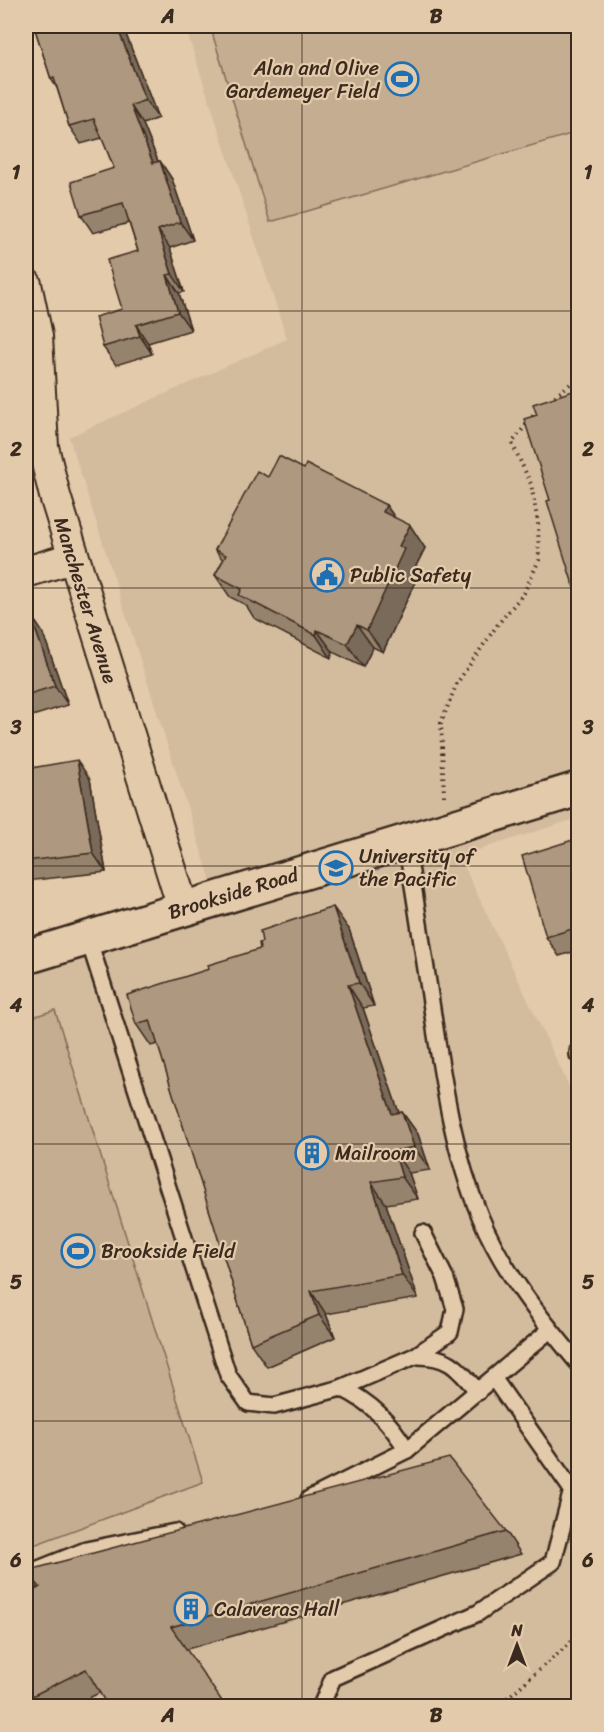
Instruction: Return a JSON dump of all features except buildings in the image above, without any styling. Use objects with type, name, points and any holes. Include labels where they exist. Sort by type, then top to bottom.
[{"type":"street","name":"Manchester Avenue","points":[[26,284],[37,336],[43,447],[72,558],[183,908]]},
{"type":"street","points":[[26,572],[72,558]]},
{"type":"street","name":"Brookside Road","points":[[26,957],[579,789]]},
{"type":"lane","points":[[406,842],[444,1088],[463,1170],[480,1218],[509,1272],[550,1330],[579,1363]]},
{"type":"lane","points":[[88,938],[228,1375],[248,1403],[274,1406],[340,1388],[416,1356],[450,1332],[455,1309],[445,1277],[423,1233]]},
{"type":"lane","points":[[297,1506],[407,1450],[550,1330]]},
{"type":"lane","points":[[416,1356],[446,1359],[458,1368],[478,1392]]},
{"type":"lane","points":[[321,1707],[333,1678],[478,1613],[553,1562],[572,1490],[494,1379]]},
{"type":"lane","points":[[340,1388],[358,1396],[377,1411],[393,1427],[407,1450]]},
{"type":"lane","points":[[26,1574],[86,1550],[186,1530]]},
{"type":"path","points":[[447,830],[441,723],[457,683],[498,624],[524,593],[539,560],[538,523],[531,484],[512,443],[534,413],[579,378]]},
{"type":"path","points":[[498,1707],[579,1636]]},
{"type":"shaded area","name":"University of the Pacific","points":[[185,26],[578,26],[578,818],[459,856],[578,1105],[578,1706],[26,1706],[26,942],[211,881],[69,437],[287,339]]},
{"type":"shaded area","name":"Alan and Olive Gardemeyer Field","points":[[210,26],[578,26],[578,132],[270,222]]},
{"type":"shaded area","name":"Brookside Field","points":[[55,1010],[203,1482],[26,1548],[26,1019]]},
{"type":"place","name":"Alan and Olive Gardemeyer Field","points":[[402,79]]},
{"type":"place","name":"Public Safety","points":[[327,575]]},
{"type":"place","name":"University of the Pacific","points":[[336,868]]},
{"type":"place","name":"Mailroom","points":[[312,1153]]},
{"type":"place","name":"Brookside Field","points":[[78,1251]]},
{"type":"place","name":"Calaveras Hall","points":[[191,1609]]}]
